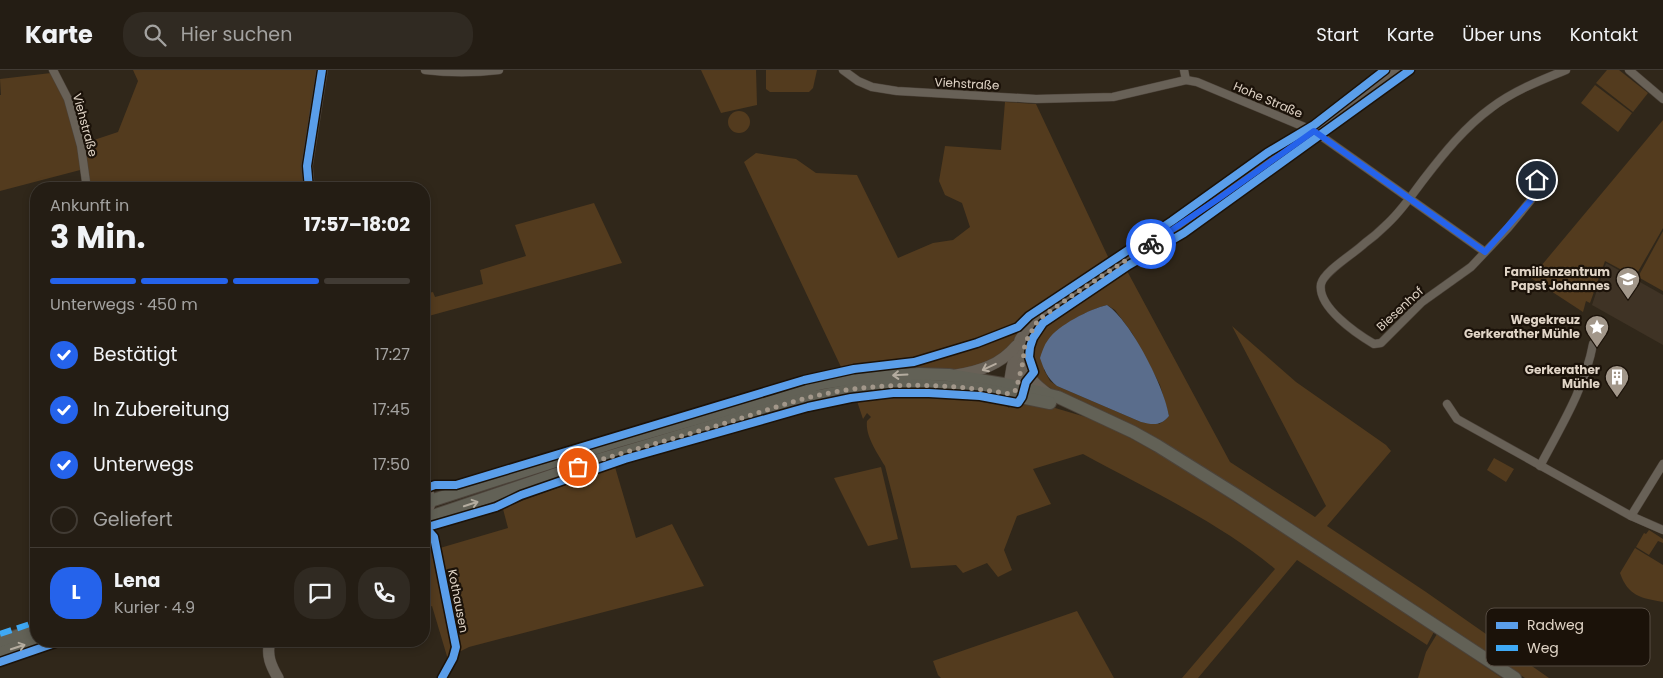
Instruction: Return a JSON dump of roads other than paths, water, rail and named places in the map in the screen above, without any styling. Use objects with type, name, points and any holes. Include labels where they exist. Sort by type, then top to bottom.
[{"type":"main road","points":[[430,501],[615,442],[822,384],[863,377],[919,374],[949,376],[1049,395],[1133,432],[1183,460],[1486,659]]},
{"type":"main road","points":[[430,521],[595,461],[804,399],[863,388],[914,385],[1012,389],[1050,403],[1108,420]]},
{"type":"main road","points":[[0,641],[30,632]]},
{"type":"main road","points":[[0,653],[30,643]]},
{"type":"main road","points":[[1497,666],[1515,678]]},
{"type":"street","name":"Viehstraße","points":[[53,70],[68,99],[81,146],[86,182]]},
{"type":"street","points":[[308,182],[307,175],[309,147],[322,70]]},
{"type":"street","points":[[425,70],[446,73],[474,73],[498,70]]},
{"type":"street","name":"Viehstraße","points":[[843,70],[858,81],[872,87],[897,91],[1036,99],[1113,97],[1186,80]]},
{"type":"street","points":[[1184,70],[1186,80]]},
{"type":"street","points":[[949,376],[982,370],[996,364],[1010,353],[1028,327],[1218,199],[1399,70]]},
{"type":"street","points":[[1410,199],[1440,159],[1480,117],[1507,98],[1541,80],[1566,70]]},
{"type":"street","points":[[1629,70],[1662,97]]},
{"type":"street","name":"Hohe Straße","points":[[1186,80],[1197,82],[1314,131],[1485,252]]},
{"type":"street","points":[[1485,252],[1531,200],[1537,180]]},
{"type":"street","name":"Biesenhof","points":[[1410,199],[1399,213],[1364,245],[1341,262],[1322,283],[1322,296],[1327,305],[1359,335],[1374,344],[1381,342],[1422,302],[1471,267],[1485,252]]},
{"type":"street","points":[[1012,389],[1023,362],[1025,343],[1038,320]]},
{"type":"street","points":[[1012,389],[1012,367],[1020,340]]},
{"type":"street","points":[[1540,466],[1564,422],[1582,382],[1593,344]]},
{"type":"street","points":[[1023,362],[1025,370],[1034,384],[1049,395]]},
{"type":"street","points":[[1446,404],[1457,419],[1631,516],[1663,530]]},
{"type":"street","points":[[1631,516],[1663,464]]},
{"type":"street","name":"Kothausen","points":[[430,531],[434,537],[456,647],[454,658],[442,678]]},
{"type":"street","points":[[269,647],[268,655],[270,666],[278,678]]},
{"type":"water","points":[[1107,305],[1126,325],[1146,356],[1154,373],[1169,416],[1160,423],[1141,422],[1057,386],[1045,370],[1040,358],[1045,344],[1053,334],[1075,318]]},
{"type":"place","name":"Familienzentrum Papst Johannes","points":[[1628,300]]},
{"type":"place","name":"Wegekreuz Gerkerather Mühle","points":[[1597,348]]},
{"type":"place","name":"Gerkerather Mühle","points":[[1617,398]]}]
